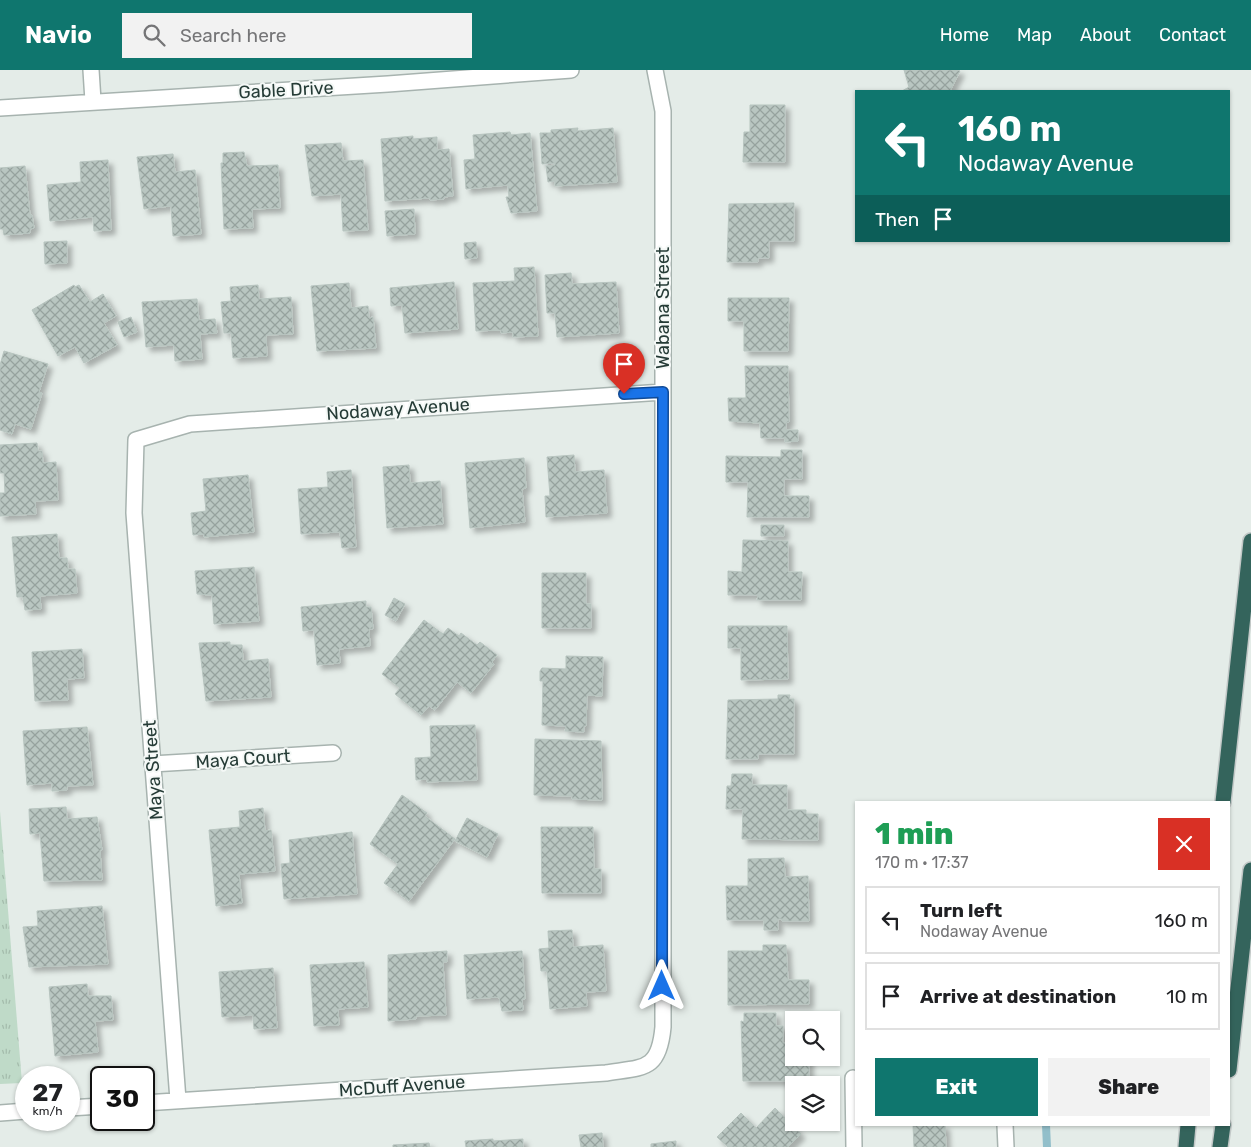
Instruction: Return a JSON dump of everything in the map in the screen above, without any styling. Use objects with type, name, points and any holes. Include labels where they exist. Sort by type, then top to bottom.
[{"type":"highway","points":[[1223,801],[1251,541]]},
{"type":"highway","points":[[1230,1061],[1251,870]]},
{"type":"highway","points":[[1186,1147],[1188,1126]]},
{"type":"highway","points":[[1220,1147],[1223,1126]]},
{"type":"street","points":[[90,70],[93,101]]},
{"type":"street","name":"Gable Drive","points":[[0,108],[388,77],[572,70]]},
{"type":"street","name":"Wabana Street","points":[[655,70],[663,111],[663,1027],[657,1057]]},
{"type":"street","name":"Nodaway Avenue","points":[[136,440],[190,424],[663,392]]},
{"type":"street","name":"Maya Street","points":[[136,440],[134,513],[178,1100]]},
{"type":"street","name":"Maya Court","points":[[152,764],[333,753]]},
{"type":"street","name":"McDuff Avenue","points":[[155,1102],[606,1073],[646,1066],[657,1057]]},
{"type":"street","points":[[853,1078],[854,1147]]},
{"type":"street","points":[[0,1113],[15,1112]]},
{"type":"street","points":[[1005,1126],[1006,1147]]},
{"type":"green space","points":[[0,811],[21,1066],[15,1066],[15,1083],[0,1084]]},
{"type":"building","points":[[904,70],[960,71],[950,90],[904,90],[909,87]]},
{"type":"building","points":[[750,105],[785,105],[785,162],[743,162],[744,132],[750,132]]},
{"type":"building","points":[[578,128],[577,131],[613,128],[617,182],[555,186],[555,181],[548,182],[546,166],[555,165],[555,163],[542,164],[540,133],[551,133],[551,130]]},
{"type":"building","points":[[510,132],[511,135],[530,133],[537,211],[511,213],[506,197],[509,197],[508,185],[466,189],[464,160],[475,159],[473,135]]},
{"type":"building","points":[[413,136],[413,139],[437,137],[437,150],[449,149],[453,196],[444,197],[444,199],[385,201],[381,139]]},
{"type":"building","points":[[341,143],[343,161],[363,160],[368,230],[343,231],[341,194],[312,196],[305,145]]},
{"type":"building","points":[[244,152],[247,166],[278,165],[280,208],[252,209],[253,228],[224,229],[221,163],[223,163],[223,153]]},
{"type":"building","points":[[173,154],[175,172],[195,170],[201,234],[173,236],[171,206],[144,209],[137,157]]},
{"type":"building","points":[[108,160],[111,230],[94,231],[93,217],[50,221],[47,185],[81,182],[80,162]]},
{"type":"building","points":[[25,166],[30,215],[32,215],[34,228],[30,229],[30,233],[4,235],[3,229],[0,229],[0,168]]},
{"type":"building","points":[[794,203],[794,241],[769,241],[769,258],[758,258],[758,262],[727,262],[729,204]]},
{"type":"building","points":[[414,209],[415,234],[387,236],[385,211]]},
{"type":"building","points":[[67,241],[67,263],[45,264],[44,242]]},
{"type":"building","points":[[476,242],[477,258],[465,259],[464,243]]},
{"type":"building","points":[[534,267],[538,336],[513,337],[513,332],[501,333],[501,330],[476,331],[473,283],[515,281],[514,268]]},
{"type":"building","points":[[571,273],[572,284],[616,282],[619,333],[557,337],[555,313],[547,313],[545,275]]},
{"type":"building","points":[[454,282],[458,329],[405,333],[402,305],[391,306],[390,288]]},
{"type":"building","points":[[349,283],[351,308],[368,306],[369,318],[373,317],[376,348],[317,351],[311,286]]},
{"type":"building","points":[[74,285],[75,287],[79,285],[90,302],[103,294],[116,316],[104,323],[117,345],[84,363],[75,347],[58,356],[32,310]]},
{"type":"building","points":[[258,285],[259,299],[291,297],[293,334],[266,335],[267,356],[233,358],[231,333],[224,333],[221,302],[231,301],[230,287]]},
{"type":"building","points":[[728,298],[789,298],[788,351],[744,351],[744,321],[728,321]]},
{"type":"building","points":[[197,299],[199,320],[215,319],[217,333],[200,334],[202,359],[175,361],[174,345],[146,347],[142,302]]},
{"type":"building","points":[[131,317],[137,332],[124,337],[118,322]]},
{"type":"building","points":[[4,351],[48,364],[39,392],[42,393],[31,429],[15,424],[12,434],[0,430],[0,365]]},
{"type":"building","points":[[745,366],[788,366],[789,422],[786,423],[786,430],[798,430],[798,441],[785,442],[785,438],[761,438],[760,423],[729,421],[728,398],[746,398]]},
{"type":"building","points":[[37,443],[38,451],[42,451],[43,463],[56,462],[58,500],[35,501],[36,514],[0,516],[0,493],[5,493],[4,473],[0,473],[0,445]]},
{"type":"building","points":[[781,450],[802,450],[802,479],[784,479],[784,496],[809,496],[809,517],[747,517],[748,482],[726,482],[726,456],[781,457]]},
{"type":"building","points":[[574,455],[575,472],[604,470],[607,513],[546,517],[545,496],[550,496],[547,457]]},
{"type":"building","points":[[524,458],[526,488],[522,489],[525,522],[470,528],[465,463]]},
{"type":"building","points":[[409,465],[410,483],[440,481],[443,524],[387,528],[383,467]]},
{"type":"building","points":[[351,470],[356,547],[342,548],[340,532],[301,534],[298,489],[328,487],[327,472]]},
{"type":"building","points":[[248,475],[254,532],[204,537],[204,534],[193,535],[191,513],[206,511],[203,479]]},
{"type":"building","points":[[761,525],[784,525],[784,536],[761,536]]},
{"type":"building","points":[[57,534],[59,558],[67,558],[68,569],[75,569],[77,593],[40,596],[41,609],[25,610],[23,597],[17,597],[12,537]]},
{"type":"building","points":[[743,540],[788,541],[788,572],[802,572],[801,600],[757,600],[758,595],[728,595],[728,571],[742,572]]},
{"type":"building","points":[[254,567],[259,621],[214,624],[212,595],[197,594],[195,571]]},
{"type":"building","points":[[542,573],[586,573],[586,604],[591,604],[591,628],[542,628]]},
{"type":"building","points":[[394,598],[405,604],[396,621],[385,615]]},
{"type":"building","points":[[366,601],[366,607],[371,607],[373,629],[369,629],[370,646],[339,649],[340,663],[317,665],[314,630],[303,631],[301,607]]},
{"type":"building","points":[[424,620],[443,634],[448,628],[459,636],[461,633],[477,645],[480,642],[497,655],[492,662],[494,664],[471,693],[457,682],[435,710],[429,706],[421,715],[395,694],[400,688],[382,674]]},
{"type":"building","points":[[728,626],[787,626],[788,679],[741,680],[741,648],[728,648]]},
{"type":"building","points":[[230,642],[230,645],[242,645],[243,661],[268,659],[271,697],[206,701],[199,643]]},
{"type":"building","points":[[82,649],[84,678],[67,679],[68,700],[35,701],[32,652]]},
{"type":"building","points":[[566,656],[603,657],[602,696],[587,695],[586,726],[584,726],[584,732],[565,731],[566,726],[542,725],[543,681],[540,681],[540,671],[542,668],[566,669]]},
{"type":"building","points":[[778,695],[790,695],[789,699],[794,699],[794,754],[758,754],[758,759],[726,759],[728,700],[778,699]]},
{"type":"building","points":[[475,725],[477,780],[427,782],[427,779],[416,780],[415,758],[431,757],[430,726]]},
{"type":"building","points":[[87,727],[93,785],[67,786],[67,790],[52,791],[52,783],[27,785],[23,731]]},
{"type":"building","points":[[535,739],[601,741],[602,800],[572,799],[572,796],[534,795]]},
{"type":"building","points":[[732,774],[752,774],[752,785],[787,785],[787,810],[806,810],[806,814],[818,814],[818,840],[742,839],[743,809],[726,809],[727,786],[731,786]]},
{"type":"building","points":[[402,795],[427,813],[425,816],[455,839],[409,901],[384,883],[398,864],[370,844]]},
{"type":"building","points":[[66,807],[67,819],[97,817],[102,850],[100,850],[102,880],[44,881],[40,833],[30,834],[29,809]]},
{"type":"building","points":[[263,808],[265,831],[271,830],[275,871],[239,874],[242,903],[216,906],[209,830],[240,827],[239,811]]},
{"type":"building","points":[[467,818],[498,834],[487,857],[455,841]]},
{"type":"building","points":[[541,827],[593,827],[594,869],[601,869],[601,893],[542,893]]},
{"type":"building","points":[[352,832],[357,894],[284,899],[281,864],[290,863],[289,840]]},
{"type":"building","points":[[784,858],[785,877],[808,876],[809,921],[782,921],[782,919],[778,919],[778,930],[764,930],[764,920],[727,920],[726,886],[748,886],[748,859]]},
{"type":"building","points":[[102,906],[108,964],[29,967],[23,927],[38,926],[37,911]]},
{"type":"building","points":[[572,930],[573,947],[603,945],[606,991],[586,992],[587,1006],[550,1009],[547,971],[541,971],[539,949],[549,948],[548,931]]},
{"type":"building","points":[[763,945],[786,945],[788,980],[809,980],[809,1004],[728,1005],[728,951],[763,951]]},
{"type":"building","points":[[447,951],[447,962],[443,962],[446,1015],[416,1016],[416,1019],[388,1021],[388,955]]},
{"type":"building","points":[[522,951],[525,999],[522,999],[523,1010],[502,1011],[499,997],[467,999],[464,955]]},
{"type":"building","points":[[364,962],[368,1007],[338,1009],[339,1025],[314,1026],[310,965]]},
{"type":"building","points":[[273,968],[277,1028],[254,1029],[253,1015],[222,1017],[219,972]]},
{"type":"building","points":[[87,984],[88,996],[111,996],[113,1020],[95,1021],[98,1052],[55,1056],[49,987]]},
{"type":"building","points":[[744,1013],[776,1013],[776,1026],[783,1026],[785,1066],[809,1066],[809,1076],[785,1076],[785,1081],[743,1081],[741,1021],[744,1022]]},
{"type":"building","points":[[775,1108],[785,1118],[785,1131],[798,1131],[801,1134],[788,1147],[728,1147],[717,1137],[741,1113],[756,1128]]},
{"type":"building","points":[[913,1126],[945,1126],[946,1147],[914,1147]]},
{"type":"building","points":[[602,1133],[603,1147],[581,1147],[579,1135]]},
{"type":"building","points":[[493,1139],[493,1141],[523,1139],[523,1147],[466,1147],[465,1141]]},
{"type":"building","points":[[676,1141],[676,1147],[651,1147],[651,1144]]},
{"type":"building","points":[[429,1143],[430,1147],[393,1147],[393,1145]]},
{"type":"waterway","points":[[1046,1126],[1047,1147]]},
{"type":"route","points":[[624,394],[663,392],[662,986]]}]
